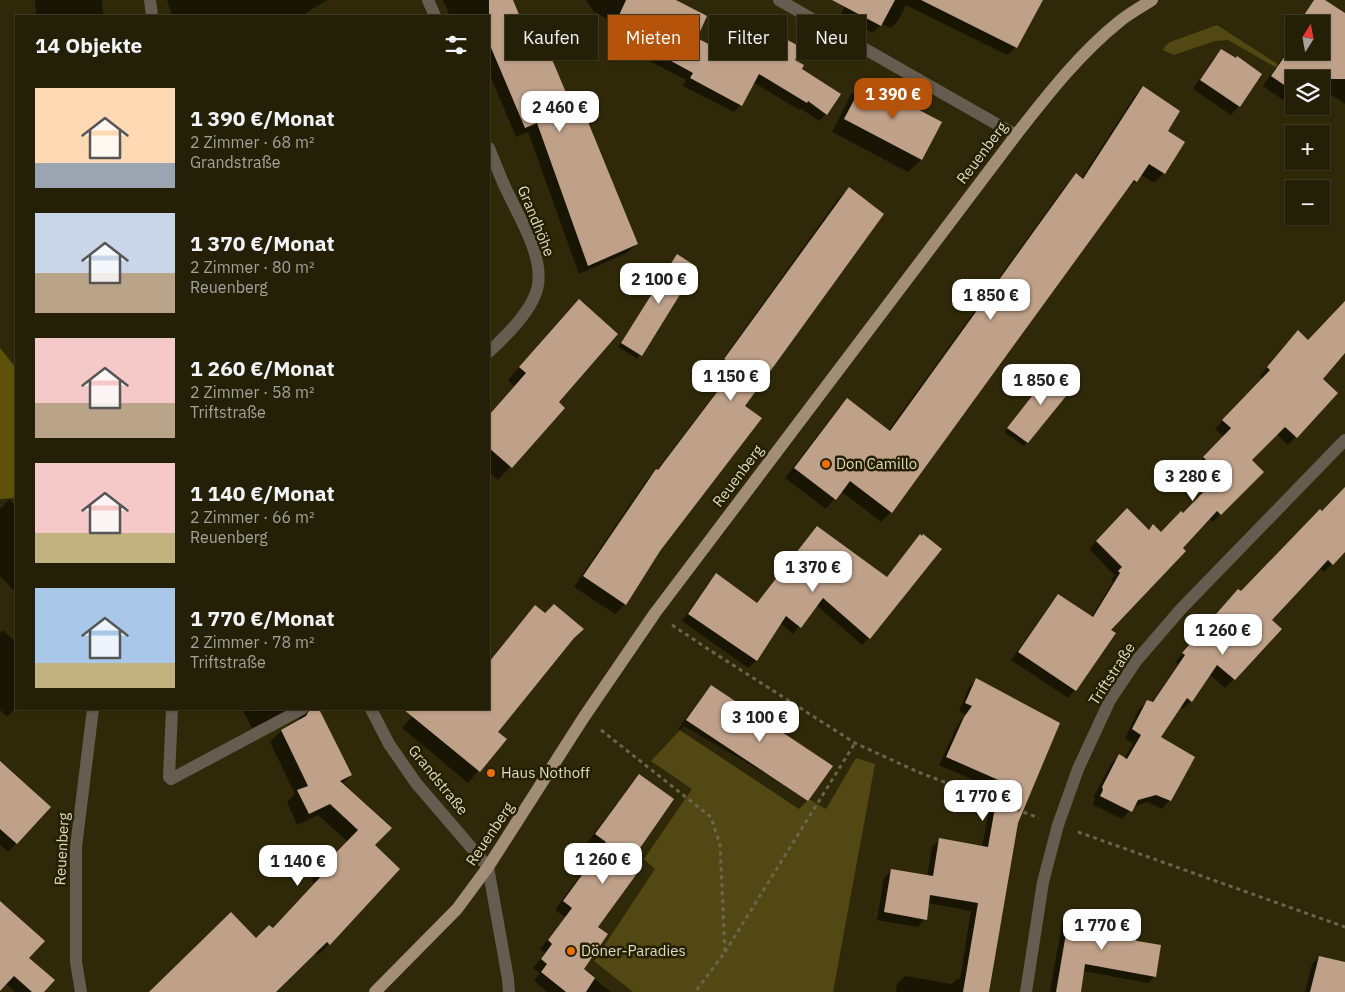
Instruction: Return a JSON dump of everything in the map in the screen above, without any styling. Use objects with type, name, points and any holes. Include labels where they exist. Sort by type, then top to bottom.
[{"type":"main road","name":"Reuenberg","points":[[375,992],[457,909],[488,867],[584,717],[655,613],[1016,134],[1060,79],[1086,53],[1121,20],[1152,0]]},
{"type":"street","points":[[150,0],[152,15]]},
{"type":"street","points":[[428,0],[435,15]]},
{"type":"street","points":[[778,0],[1016,134]]},
{"type":"street","name":"Grandhöhe","points":[[490,150],[529,238],[537,262],[538,285],[531,303],[520,320],[490,351]]},
{"type":"street","name":"Triftstraße","points":[[1026,992],[1042,890],[1058,825],[1078,770],[1110,700],[1137,660],[1180,609],[1345,440]]},
{"type":"street","name":"Reuenberg","points":[[81,992],[76,962],[76,847],[93,710]]},
{"type":"street","points":[[172,710],[169,777],[172,779],[300,710]]},
{"type":"street","name":"Grandstraße","points":[[372,710],[389,744],[416,783],[488,867]]},
{"type":"street","points":[[488,867],[507,970],[508,992]]},
{"type":"path","points":[[655,613],[855,743],[918,772],[1058,825],[1345,927]]},
{"type":"path","points":[[584,717],[711,817],[720,845],[725,952]]},
{"type":"path","points":[[695,992],[725,952],[855,743]]},
{"type":"shaded area","points":[[1217,25],[1279,65],[1277,68],[1228,40],[1215,41],[1174,55],[1163,50],[1170,42]]},
{"type":"shaded area","points":[[0,348],[15,367],[15,498],[0,499]]},
{"type":"shaded area","points":[[684,726],[826,809],[856,758],[875,764],[833,992],[633,992],[594,961],[655,869],[644,859],[692,789],[651,761]]},
{"type":"building","points":[[489,0],[513,0],[519,15],[505,15],[505,60],[552,60],[578,121],[586,117],[638,244],[588,266],[537,123],[525,128],[490,45]]},
{"type":"building","points":[[626,0],[676,0],[707,16],[699,34],[699,15],[619,15]]},
{"type":"building","points":[[832,0],[895,0],[881,26],[866,18],[866,15],[860,15]]},
{"type":"building","points":[[921,0],[1043,0],[1017,48]]},
{"type":"building","points":[[1314,0],[1325,0],[1345,13],[1345,79],[1330,79],[1330,70],[1285,70],[1285,86],[1271,76],[1285,56],[1285,60],[1330,60],[1330,15],[1304,15]]},
{"type":"building","points":[[699,39],[709,44],[709,60],[787,60],[787,40],[797,45],[795,60],[804,65],[802,69],[841,94],[827,115],[808,101],[807,103],[759,74],[742,106],[690,78],[693,73],[669,60],[699,60]]},
{"type":"building","points":[[1221,49],[1236,58],[1237,56],[1262,74],[1240,107],[1200,80]]},
{"type":"building","points":[[864,81],[942,122],[922,160],[844,119]]},
{"type":"building","points":[[1143,86],[1180,111],[1168,131],[1185,142],[1165,174],[1149,164],[1137,182],[1134,180],[892,513],[850,481],[836,500],[794,468],[847,398],[890,431],[1076,173],[1083,179]]},
{"type":"building","points":[[849,187],[884,214],[745,406],[762,418],[660,551],[626,605],[583,576],[656,469],[658,470],[736,367],[724,359]]},
{"type":"building","points":[[677,254],[697,267],[642,356],[621,343]]},
{"type":"building","points":[[579,299],[618,334],[559,402],[565,408],[512,468],[490,449],[490,414],[526,373],[519,367]]},
{"type":"building","points":[[1345,301],[1345,353],[1323,379],[1338,393],[1297,438],[1285,427],[1252,460],[1264,472],[1221,515],[1217,511],[1183,548],[1186,551],[1111,630],[1116,633],[1076,691],[1018,652],[1058,594],[1093,617],[1122,567],[1096,541],[1127,508],[1149,530],[1153,524],[1161,532],[1181,511],[1183,513],[1221,474],[1203,457],[1231,428],[1222,420],[1270,370],[1267,367],[1298,330],[1308,340]]},
{"type":"building","points":[[1054,368],[1075,385],[1028,443],[1007,428]]},
{"type":"building","points":[[1345,487],[1345,552],[1333,565],[1328,560],[1272,620],[1282,629],[1235,680],[1217,665],[1192,702],[1187,698],[1161,737],[1195,757],[1171,801],[1156,795],[1138,800],[1132,812],[1100,796],[1103,790],[1102,787],[1119,754],[1127,759],[1141,735],[1132,729],[1147,700],[1153,702],[1185,655],[1182,653],[1238,589],[1241,591],[1320,509],[1322,511]]},
{"type":"building","points":[[817,526],[887,577],[920,534],[922,536],[923,534],[942,549],[870,639],[823,598],[801,628],[786,616],[757,661],[688,614],[716,573],[757,603]]},
{"type":"building","points":[[554,604],[584,629],[574,638],[498,732],[507,739],[480,772],[404,710],[490,710],[490,661],[535,605],[545,613]]},
{"type":"building","points":[[976,678],[1060,723],[1018,823],[989,992],[963,992],[978,903],[930,895],[927,920],[884,912],[891,869],[933,876],[939,838],[988,847],[997,796],[1003,782],[946,757],[964,717],[972,706],[965,703]]},
{"type":"building","points":[[711,685],[833,766],[808,801],[686,720]]},
{"type":"building","points":[[309,710],[320,710],[352,775],[340,781],[392,828],[375,845],[400,869],[330,945],[327,942],[276,992],[149,992],[231,912],[256,938],[269,925],[273,928],[325,872],[321,868],[358,830],[330,804],[309,814],[297,790],[308,786],[281,730],[306,716]]},
{"type":"building","points":[[0,761],[51,807],[17,844],[0,829]]},
{"type":"building","points":[[639,774],[674,799],[631,861],[641,868],[598,927],[608,934],[584,969],[595,978],[586,992],[566,992],[541,972],[547,964],[541,959],[552,944],[548,940],[572,908],[563,901],[606,842],[595,834]]},
{"type":"building","points":[[0,901],[45,941],[29,958],[55,980],[44,992],[32,992],[14,976],[0,991]]},
{"type":"building","points":[[1070,910],[1102,916],[1101,922],[1119,925],[1137,941],[1161,945],[1156,977],[1085,964],[1081,992],[1056,992]]},
{"type":"building","points":[[1319,956],[1345,962],[1345,992],[1310,992]]},
{"type":"place","name":"Don Camillo","points":[[826,464]]},
{"type":"place","name":"Haus Nothoff","points":[[491,773]]},
{"type":"place","name":"Döner-Paradies","points":[[571,951]]}]
